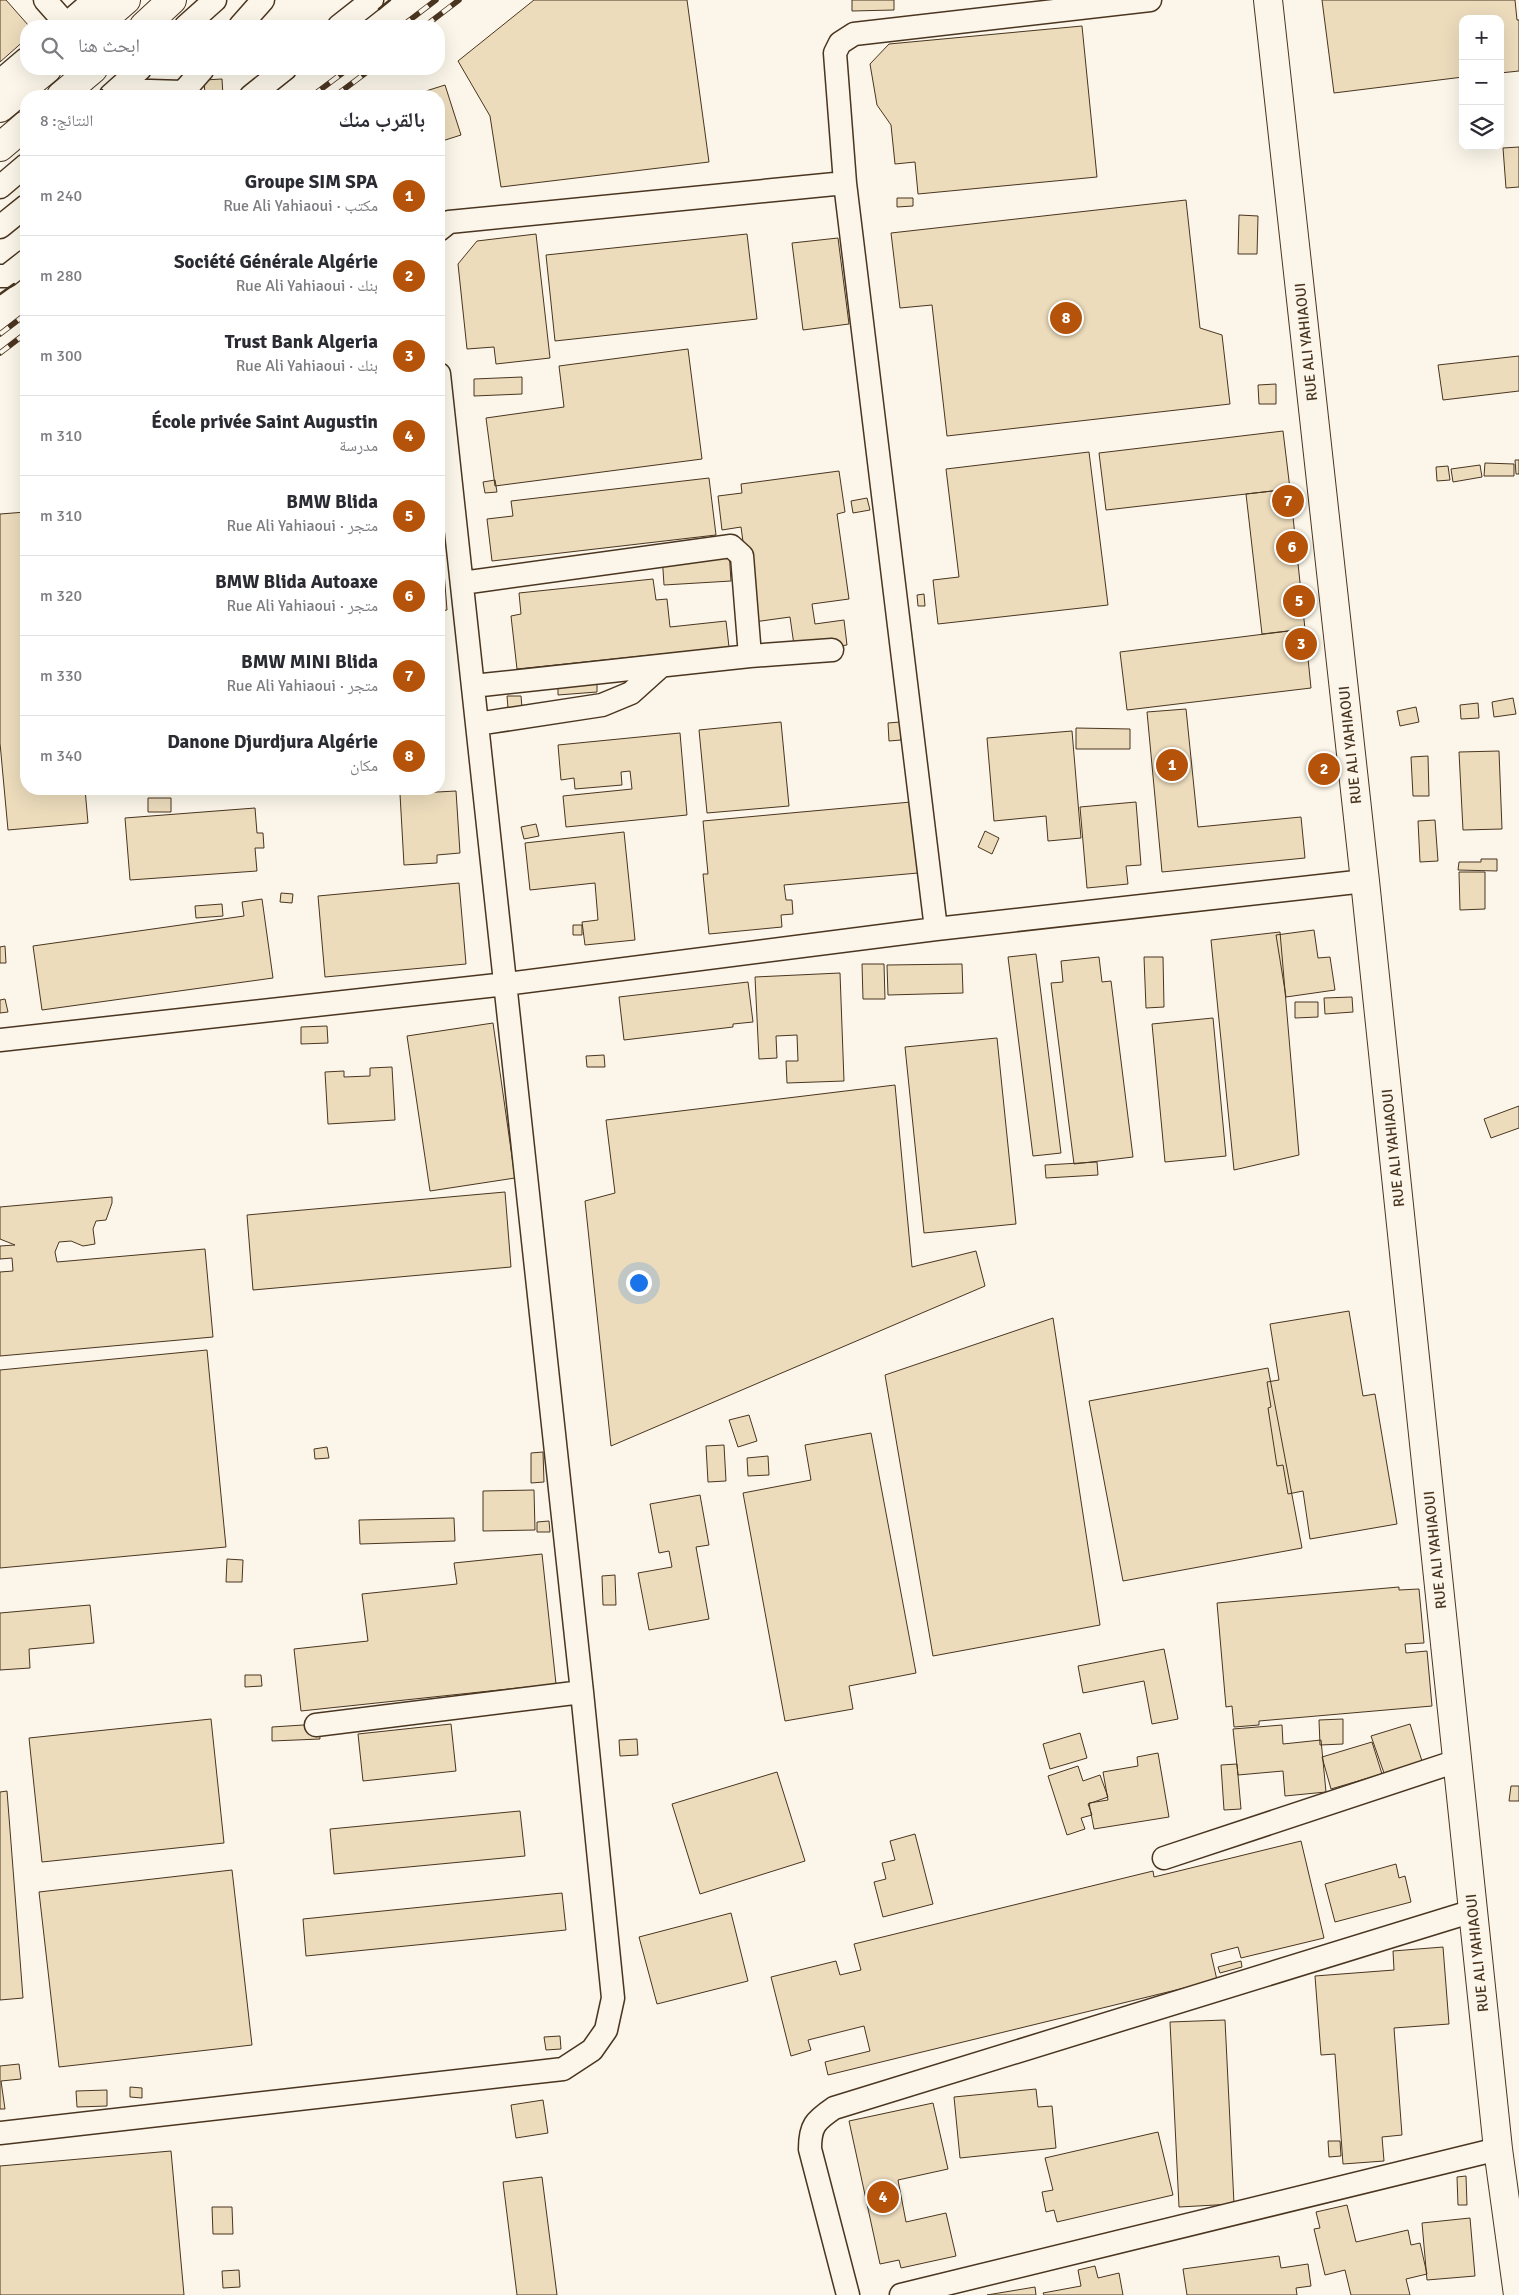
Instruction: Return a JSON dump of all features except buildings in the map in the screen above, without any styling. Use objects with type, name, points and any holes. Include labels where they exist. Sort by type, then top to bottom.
[{"type":"main road","points":[[103,20],[126,0]]},
{"type":"main road","points":[[150,20],[172,0]]},
{"type":"main road","name":"RUE ALI YAHIAOUI","points":[[1268,0],[1365,881],[1498,2149],[1518,2295]]},
{"type":"main road","points":[[21,90],[39,75]]},
{"type":"main road","points":[[68,90],[87,75]]},
{"type":"main road","points":[[0,108],[20,91]]},
{"type":"main road","points":[[0,147],[20,130]]},
{"type":"street","points":[[46,0],[61,20]]},
{"type":"street","points":[[72,20],[94,0]]},
{"type":"street","points":[[193,20],[215,0]]},
{"type":"street","points":[[245,20],[263,0]]},
{"type":"street","points":[[347,20],[372,0]]},
{"type":"street","points":[[936,929],[844,183],[836,53],[840,42],[854,34],[1150,0]]},
{"type":"street","points":[[0,81],[20,64]]},
{"type":"street","points":[[117,90],[134,75]]},
{"type":"street","points":[[187,90],[198,75]]},
{"type":"street","points":[[258,90],[277,75]]},
{"type":"street","points":[[0,187],[20,170]]},
{"type":"street","points":[[445,225],[449,222],[844,183]]},
{"type":"street","points":[[0,227],[20,211]]},
{"type":"street","points":[[0,276],[7,276],[20,266]]},
{"type":"street","points":[[0,2133],[563,2068],[592,2050],[606,2030],[613,1998],[582,1692],[445,429]]},
{"type":"street","points":[[462,583],[731,546],[742,556],[750,656]]},
{"type":"street","points":[[473,686],[750,656],[832,650]]},
{"type":"street","points":[[478,724],[602,705],[631,693],[661,666]]},
{"type":"street","points":[[0,1040],[506,984],[936,929],[1365,881]]},
{"type":"street","points":[[316,1725],[582,1692]]},
{"type":"street","points":[[1164,1858],[1457,1761]]},
{"type":"street","points":[[848,2295],[810,2149],[810,2131],[819,2118],[834,2108],[1473,1911]]},
{"type":"street","points":[[901,2295],[1498,2149]]},
{"type":"railway","points":[[410,20],[436,0]]},
{"type":"railway","points":[[433,20],[459,0]]},
{"type":"railway","points":[[320,90],[340,75]]},
{"type":"railway","points":[[343,90],[363,75]]},
{"type":"railway","points":[[0,334],[20,319]]},
{"type":"railway","points":[[0,353],[20,338]]},
{"type":"wall","points":[[379,9],[390,0]]},
{"type":"wall","points":[[0,294],[14,284]]},
{"type":"place","name":"Danone Djurdjura Algérie","points":[[1066,318]]},
{"type":"place","name":"BMW MINI Blida","points":[[1288,501]]},
{"type":"place","name":"BMW Blida Autoaxe","points":[[1292,547]]},
{"type":"place","name":"BMW Blida","points":[[1299,601]]},
{"type":"place","name":"Trust Bank Algeria","points":[[1301,644]]},
{"type":"place","name":"Groupe SIM SPA","points":[[1172,765]]},
{"type":"place","name":"Société Générale Algérie","points":[[1324,769]]},
{"type":"place","name":"École privée Saint Augustin","points":[[883,2197]]}]
